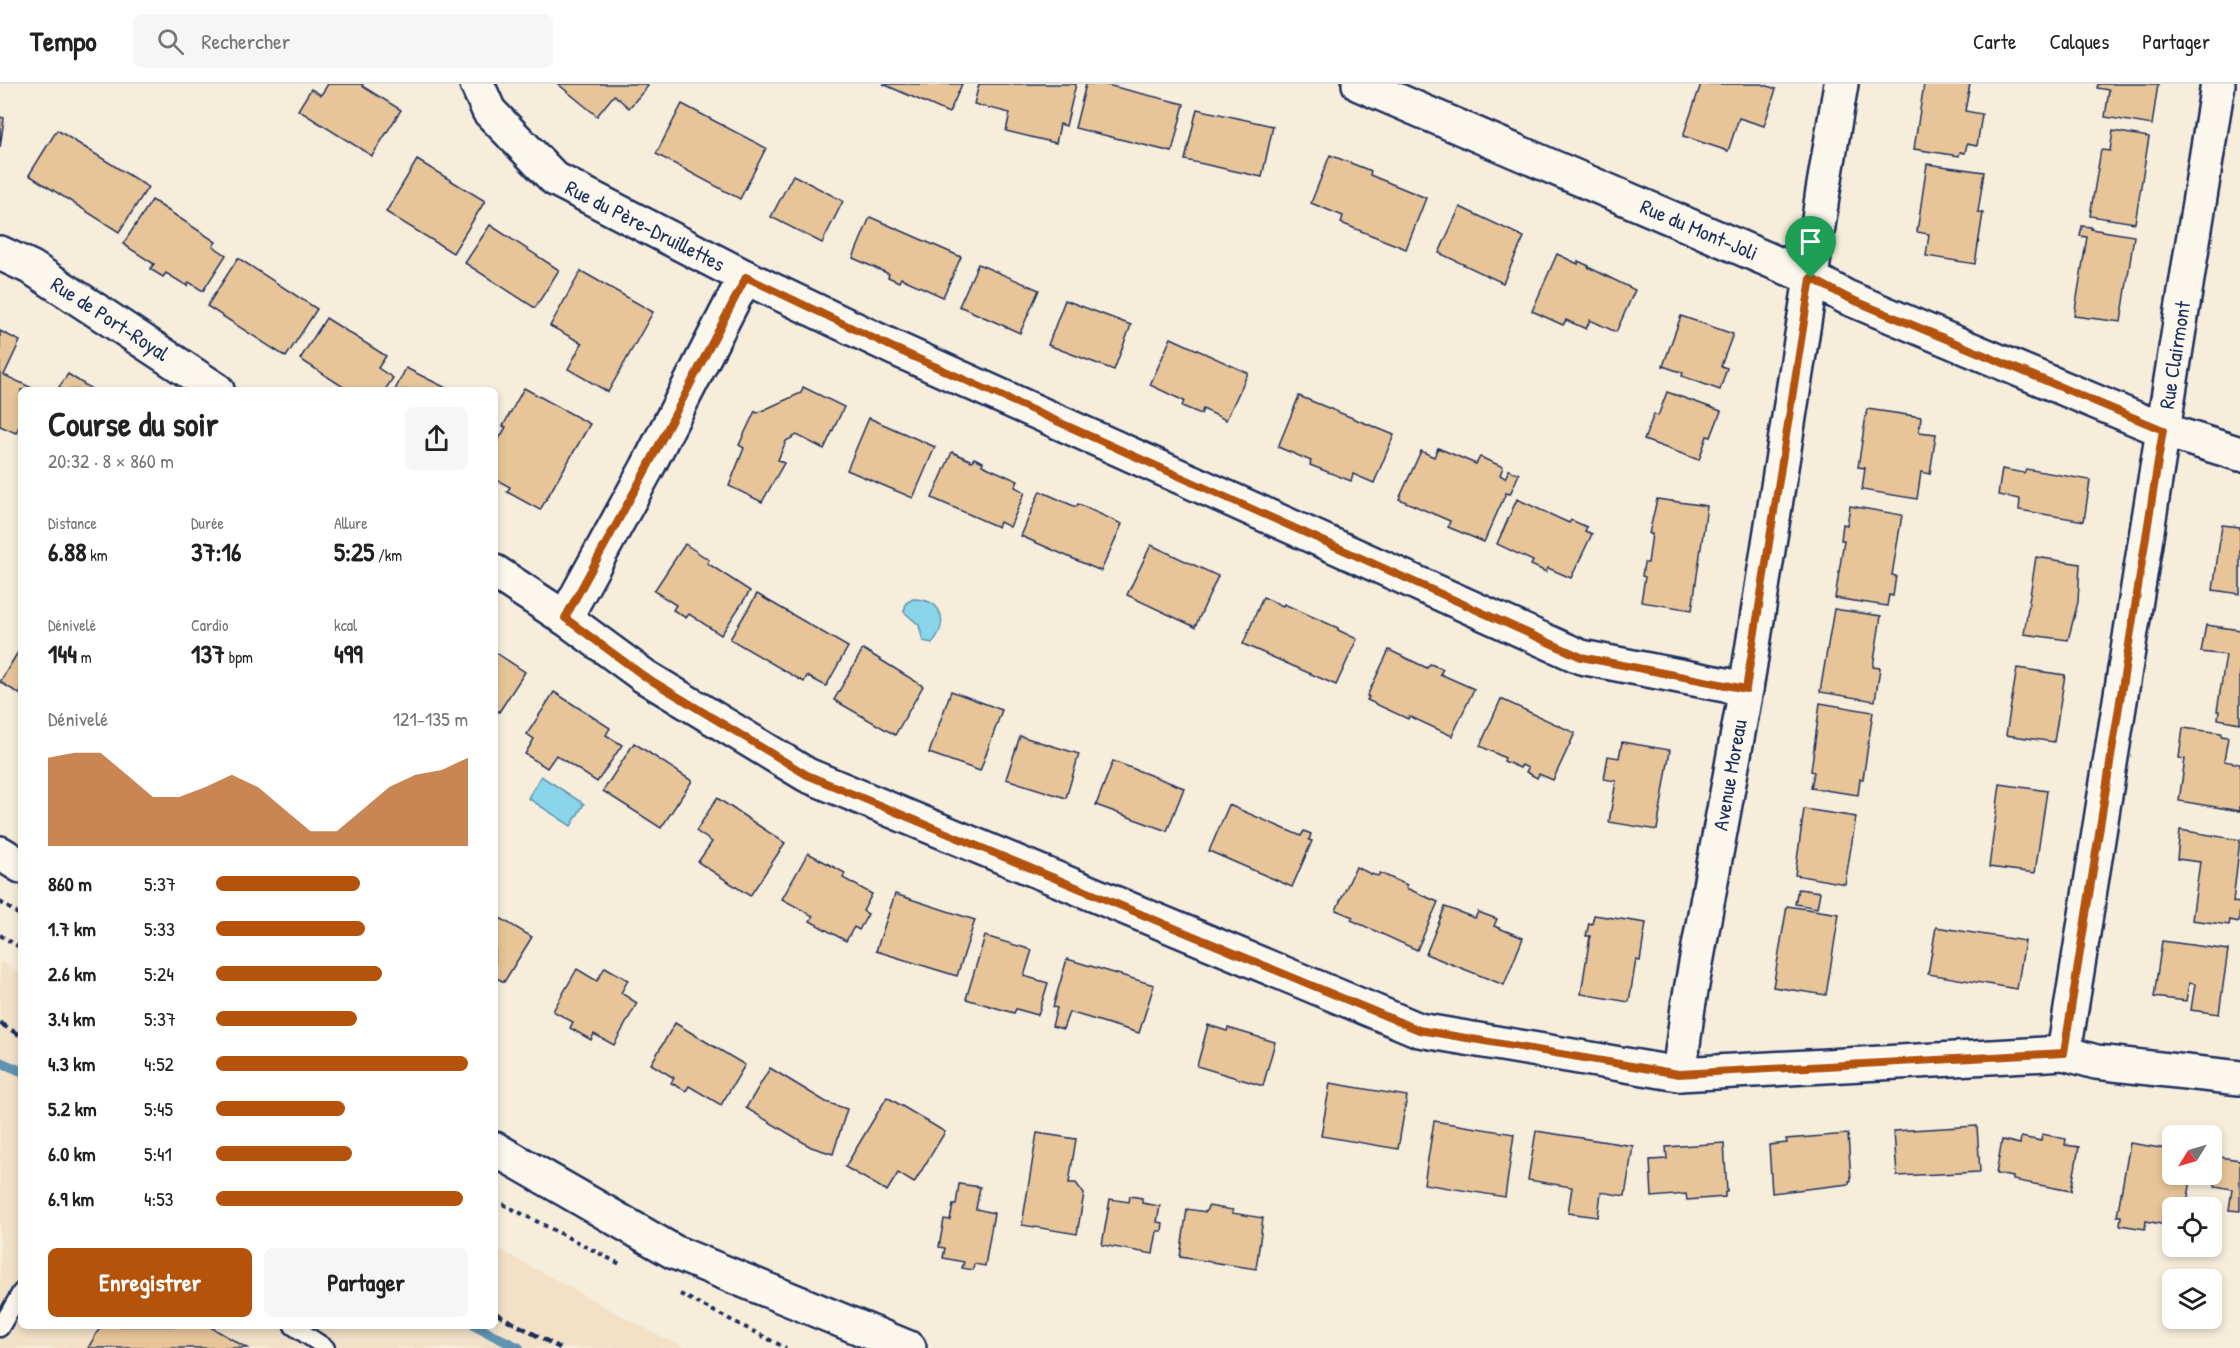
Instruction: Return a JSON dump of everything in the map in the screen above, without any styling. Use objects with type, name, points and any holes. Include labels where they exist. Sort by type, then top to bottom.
[{"type":"street","name":"Rue du Père-Druillettes","points":[[477,84],[489,111],[555,179],[746,277],[916,358],[1581,657],[1746,689]]},
{"type":"street","name":"Rue du Mont-Joli","points":[[1359,84],[1811,278],[1846,297],[2163,430],[2240,454]]},
{"type":"street","name":"Avenue Moreau","points":[[1679,1074],[1688,1007],[1746,689],[1811,278],[1821,197],[1841,84]]},
{"type":"street","name":"Rue Clairmont","points":[[2064,1053],[2218,84]]},
{"type":"street","name":"Rue de Port-Royal","points":[[0,254],[32,268],[213,387]]},
{"type":"street","points":[[565,618],[647,468],[746,277]]},
{"type":"street","points":[[498,574],[565,618],[644,676],[807,775],[1419,1030],[1679,1074],[2064,1053],[2096,1062],[2240,1078]]},
{"type":"street","points":[[0,853],[18,864]]},
{"type":"street","points":[[498,1151],[674,1252],[909,1348]]},
{"type":"lane","points":[[0,1328],[18,1297]]},
{"type":"lane","points":[[298,1329],[326,1348]]},
{"type":"path","points":[[0,902],[18,914]]},
{"type":"path","points":[[0,935],[18,946]]},
{"type":"shaded area","points":[[0,961],[18,972],[18,1329],[498,1329],[498,1249],[661,1337],[686,1348],[0,1348]]},
{"type":"water","points":[[913,599],[931,603],[940,613],[941,627],[932,643],[923,641],[919,625],[904,612],[906,603]]},
{"type":"water","points":[[541,776],[584,804],[571,826],[528,798]]},
{"type":"building","points":[[328,84],[363,84],[362,86],[401,110],[372,156],[298,110],[311,89],[321,95]]},
{"type":"building","points":[[558,84],[646,84],[648,86],[629,108],[614,95],[597,116]]},
{"type":"building","points":[[883,84],[962,84],[949,113]]},
{"type":"building","points":[[979,84],[1076,84],[1066,126],[1060,124],[1056,143],[1006,131],[1010,113],[974,104]]},
{"type":"building","points":[[1086,84],[1103,84],[1184,104],[1172,152],[1075,128]]},
{"type":"building","points":[[1701,84],[1762,84],[1776,89],[1764,126],[1739,118],[1728,151],[1683,136]]},
{"type":"building","points":[[1924,84],[1970,84],[1965,111],[1982,114],[1977,146],[1967,144],[1965,153],[1960,152],[1959,156],[1914,149]]},
{"type":"building","points":[[2098,84],[2158,84],[2152,125],[2105,117],[2109,90],[2097,88]]},
{"type":"building","points":[[682,104],[766,148],[740,199],[656,154]]},
{"type":"building","points":[[1197,109],[1273,126],[1262,177],[1185,160]]},
{"type":"building","points":[[0,117],[4,118],[0,148]]},
{"type":"building","points":[[57,130],[148,187],[119,232],[29,175]]},
{"type":"building","points":[[2113,131],[2149,137],[2135,223],[2090,216],[2101,150],[2110,151]]},
{"type":"building","points":[[1330,155],[1371,171],[1370,175],[1426,198],[1406,249],[1341,223],[1343,216],[1311,203]]},
{"type":"building","points":[[417,160],[485,201],[453,253],[386,212]]},
{"type":"building","points":[[1927,164],[1984,172],[1978,212],[1983,213],[1975,264],[1926,256],[1929,234],[1917,232]]},
{"type":"building","points":[[793,175],[843,201],[822,243],[771,217]]},
{"type":"building","points":[[152,200],[216,242],[213,246],[226,255],[203,291],[189,282],[187,286],[166,273],[163,277],[150,269],[154,264],[123,244]]},
{"type":"building","points":[[1460,207],[1524,237],[1503,283],[1439,253]]},
{"type":"building","points":[[870,217],[961,257],[943,297],[901,278],[899,282],[888,277],[889,274],[853,258]]},
{"type":"building","points":[[490,225],[559,270],[535,308],[465,263]]},
{"type":"building","points":[[2082,226],[2134,236],[2121,322],[2074,316],[2087,237],[2080,236]]},
{"type":"building","points":[[1557,254],[1578,264],[1578,261],[1589,266],[1635,290],[1616,332],[1590,320],[1586,329],[1566,320],[1563,325],[1532,311]]},
{"type":"building","points":[[238,258],[317,309],[286,357],[207,306]]},
{"type":"building","points":[[978,264],[1039,290],[1020,333],[959,306]]},
{"type":"building","points":[[581,271],[653,312],[608,392],[568,369],[582,343],[550,326]]},
{"type":"building","points":[[1065,300],[1131,325],[1114,370],[1048,345]]},
{"type":"building","points":[[1681,316],[1733,334],[1721,366],[1727,368],[1720,390],[1682,376],[1683,373],[1663,366]]},
{"type":"building","points":[[326,318],[386,356],[378,368],[393,378],[387,387],[343,387],[300,359]]},
{"type":"building","points":[[0,331],[20,341],[4,375],[30,387],[18,387],[18,429],[16,433],[0,426]]},
{"type":"building","points":[[1171,338],[1248,373],[1226,420],[1203,409],[1201,414],[1182,406],[1184,401],[1150,385]]},
{"type":"building","points":[[406,368],[444,387],[396,387]]},
{"type":"building","points":[[68,374],[88,387],[59,387]]},
{"type":"building","points":[[803,387],[844,407],[824,449],[797,435],[786,441],[778,460],[784,463],[762,502],[729,486],[744,448],[739,445],[755,411],[757,413],[801,393]]},
{"type":"building","points":[[524,388],[590,424],[540,510],[507,492],[510,487],[498,481],[498,441],[506,427],[503,426]]},
{"type":"building","points":[[1667,392],[1721,411],[1711,437],[1707,436],[1699,460],[1644,440],[1654,414],[1658,416]]},
{"type":"building","points":[[1299,396],[1394,435],[1374,483],[1353,474],[1351,481],[1310,465],[1311,461],[1278,447]]},
{"type":"building","points":[[1867,409],[1921,417],[1919,432],[1936,434],[1930,474],[1921,472],[1917,499],[1862,490],[1865,468],[1858,467]]},
{"type":"building","points":[[869,418],[935,447],[913,498],[847,470]]},
{"type":"building","points":[[1438,448],[1476,464],[1480,457],[1503,467],[1500,475],[1505,478],[1509,470],[1519,474],[1510,494],[1506,493],[1484,542],[1448,527],[1450,521],[1399,499],[1421,451],[1434,457]]},
{"type":"building","points":[[952,452],[972,461],[974,458],[983,462],[982,465],[1018,481],[1015,487],[1025,492],[1010,527],[1000,522],[998,527],[932,498]]},
{"type":"building","points":[[2002,469],[2024,473],[2026,469],[2090,480],[2084,521],[2019,510],[2020,499],[1998,495]]},
{"type":"building","points":[[1040,491],[1076,507],[1078,504],[1122,524],[1101,571],[1021,536]]},
{"type":"building","points":[[1517,499],[1569,523],[1571,520],[1587,527],[1585,531],[1592,534],[1571,578],[1548,568],[1546,572],[1531,565],[1533,561],[1497,544]]},
{"type":"building","points":[[1657,499],[1707,506],[1692,610],[1641,602],[1645,577],[1642,576],[1644,563],[1648,563],[1652,534],[1649,534]]},
{"type":"building","points":[[1850,506],[1902,515],[1892,575],[1896,576],[1893,596],[1889,595],[1887,606],[1835,598],[1844,540],[1841,540],[1843,524],[1847,525]]},
{"type":"building","points":[[2222,525],[2240,527],[2240,594],[2213,590]]},
{"type":"building","points":[[685,544],[709,560],[707,563],[750,591],[721,635],[689,614],[686,618],[673,610],[676,605],[654,591]]},
{"type":"building","points":[[1151,545],[1218,576],[1195,627],[1127,595]]},
{"type":"building","points":[[2036,557],[2080,564],[2078,602],[2068,640],[2024,634]]},
{"type":"building","points":[[757,594],[848,647],[826,686],[807,676],[804,682],[730,639]]},
{"type":"building","points":[[1263,597],[1338,628],[1357,639],[1336,685],[1243,644]]},
{"type":"building","points":[[1834,609],[1881,616],[1873,667],[1880,668],[1875,701],[1820,692]]},
{"type":"building","points":[[2206,625],[2240,630],[2240,723],[2218,719],[2219,711],[2217,711],[2226,655],[2201,652]]},
{"type":"building","points":[[863,649],[923,686],[895,735],[834,700]]},
{"type":"building","points":[[1389,650],[1427,668],[1430,664],[1443,669],[1440,674],[1474,689],[1452,736],[1367,700]]},
{"type":"building","points":[[18,652],[18,693],[0,682]]},
{"type":"building","points":[[498,654],[525,672],[498,712]]},
{"type":"building","points":[[2017,668],[2065,675],[2054,742],[2006,735]]},
{"type":"building","points":[[951,691],[1002,710],[980,771],[929,753]]},
{"type":"building","points":[[554,692],[610,728],[606,735],[622,745],[597,782],[556,755],[547,768],[525,754],[534,739],[527,734]]},
{"type":"building","points":[[1501,699],[1575,733],[1553,780],[1539,774],[1537,778],[1526,772],[1528,768],[1522,765],[1520,768],[1504,761],[1505,758],[1480,746]]},
{"type":"building","points":[[1820,703],[1873,712],[1863,779],[1860,779],[1858,795],[1811,788]]},
{"type":"building","points":[[2183,728],[2221,733],[2221,736],[2228,737],[2224,761],[2240,764],[2240,811],[2179,801],[2185,759],[2179,758]]},
{"type":"building","points":[[1020,736],[1079,754],[1066,798],[1006,779]]},
{"type":"building","points":[[1622,742],[1670,750],[1657,830],[1609,822],[1616,781],[1604,779],[1608,756],[1619,758]]},
{"type":"building","points":[[634,743],[692,781],[661,828],[603,791]]},
{"type":"building","points":[[1113,761],[1184,788],[1167,831],[1096,805]]},
{"type":"building","points":[[2000,784],[2047,791],[2035,873],[1989,867]]},
{"type":"building","points":[[717,798],[785,843],[750,896],[698,862],[712,842],[696,831]]},
{"type":"building","points":[[1229,805],[1301,836],[1304,831],[1311,834],[1309,840],[1312,841],[1292,887],[1209,851]]},
{"type":"building","points":[[1804,809],[1856,817],[1845,884],[1795,875]]},
{"type":"building","points":[[2180,830],[2240,840],[2233,902],[2240,903],[2239,922],[2230,920],[2229,925],[2192,920],[2200,862],[2177,859]]},
{"type":"building","points":[[808,853],[845,873],[843,878],[872,894],[863,911],[868,914],[859,930],[854,927],[846,941],[810,921],[813,916],[782,899]]},
{"type":"building","points":[[1356,867],[1378,876],[1380,873],[1438,902],[1417,950],[1351,920],[1353,917],[1336,910]]},
{"type":"building","points":[[1798,889],[1820,892],[1817,908],[1795,904]]},
{"type":"building","points":[[895,894],[975,920],[957,976],[876,951]]},
{"type":"building","points":[[1787,906],[1839,914],[1826,995],[1773,987]]},
{"type":"building","points":[[1445,907],[1475,918],[1478,912],[1497,919],[1494,926],[1523,938],[1504,985],[1426,954]]},
{"type":"building","points":[[1594,915],[1646,923],[1640,961],[1636,960],[1629,1002],[1581,994],[1590,936],[1586,936],[1589,923],[1592,924]]},
{"type":"building","points":[[498,917],[532,937],[504,982],[498,979]]},
{"type":"building","points":[[1936,927],[2025,941],[2017,989],[1928,974]]},
{"type":"building","points":[[985,936],[1032,950],[1024,976],[1048,983],[1038,1015],[1016,1009],[1014,1013],[966,999]]},
{"type":"building","points":[[2162,941],[2228,950],[2219,1014],[2191,1010],[2195,984],[2189,983],[2186,1001],[2154,997]]},
{"type":"building","points":[[1067,959],[1154,985],[1139,1033],[1069,1012],[1063,1029],[1052,1026],[1057,1008],[1053,1007]]},
{"type":"building","points":[[605,967],[628,980],[621,993],[637,1003],[614,1045],[594,1034],[591,1040],[570,1028],[573,1022],[553,1011],[577,969],[597,981]]},
{"type":"building","points":[[675,1023],[745,1065],[721,1105],[689,1086],[686,1091],[671,1083],[674,1078],[651,1064]]},
{"type":"building","points":[[1208,1025],[1227,1031],[1228,1028],[1275,1042],[1263,1086],[1197,1066]]},
{"type":"building","points":[[770,1068],[826,1102],[847,1109],[833,1154],[811,1147],[746,1108]]},
{"type":"building","points":[[1330,1083],[1407,1096],[1398,1149],[1321,1136]]},
{"type":"building","points":[[887,1097],[945,1132],[914,1183],[898,1173],[887,1191],[845,1167]]},
{"type":"building","points":[[1434,1121],[1514,1134],[1505,1197],[1424,1184]]},
{"type":"building","points":[[1977,1126],[1980,1172],[1897,1176],[1894,1131]]},
{"type":"building","points":[[1536,1131],[1633,1146],[1625,1196],[1601,1192],[1598,1217],[1568,1213],[1572,1187],[1528,1180]]},
{"type":"building","points":[[1037,1133],[1076,1139],[1069,1183],[1076,1183],[1084,1194],[1077,1234],[1022,1225]]},
{"type":"building","points":[[1848,1134],[1851,1181],[1849,1184],[1772,1193],[1769,1145],[1787,1143],[1786,1139]]},
{"type":"building","points":[[2042,1134],[2066,1139],[2065,1145],[2079,1147],[2071,1191],[2013,1180],[2013,1177],[1996,1174],[2002,1140],[2020,1144],[2021,1137],[2041,1141]]},
{"type":"building","points":[[1724,1143],[1727,1192],[1725,1192],[1725,1197],[1687,1200],[1686,1194],[1652,1197],[1650,1160],[1667,1159],[1666,1147]]},
{"type":"building","points":[[2130,1143],[2162,1148],[2162,1185],[2190,1185],[2188,1197],[2162,1197],[2162,1224],[2146,1221],[2145,1229],[2120,1225],[2121,1216],[2117,1216]]},
{"type":"building","points":[[2222,1157],[2240,1160],[2240,1211],[2229,1210],[2232,1189],[2215,1186],[2222,1185]]},
{"type":"building","points":[[959,1184],[980,1187],[976,1209],[994,1213],[985,1266],[974,1264],[973,1270],[962,1268],[964,1262],[943,1258],[945,1248],[939,1247],[944,1219],[950,1220],[953,1205],[956,1205]]},
{"type":"building","points":[[1130,1196],[1142,1198],[1142,1203],[1160,1206],[1157,1222],[1163,1223],[1162,1231],[1157,1231],[1153,1254],[1102,1245],[1110,1199],[1129,1202]]},
{"type":"building","points":[[1208,1206],[1263,1218],[1256,1269],[1180,1257],[1187,1209],[1206,1212]]},
{"type":"building","points":[[99,1329],[214,1329],[247,1348],[88,1348]]},
{"type":"waterway","points":[[0,1062],[18,1070]]},
{"type":"waterway","points":[[481,1329],[519,1348]]},
{"type":"railway","points":[[0,1023],[18,1034]]},
{"type":"railway","points":[[498,1315],[560,1348]]},
{"type":"route","points":[[746,277],[894,348],[1581,657],[1746,689],[1811,278],[1846,297],[2163,430],[2064,1053],[1679,1074],[1419,1030],[807,775],[644,676],[565,618],[647,468],[746,277]]}]
